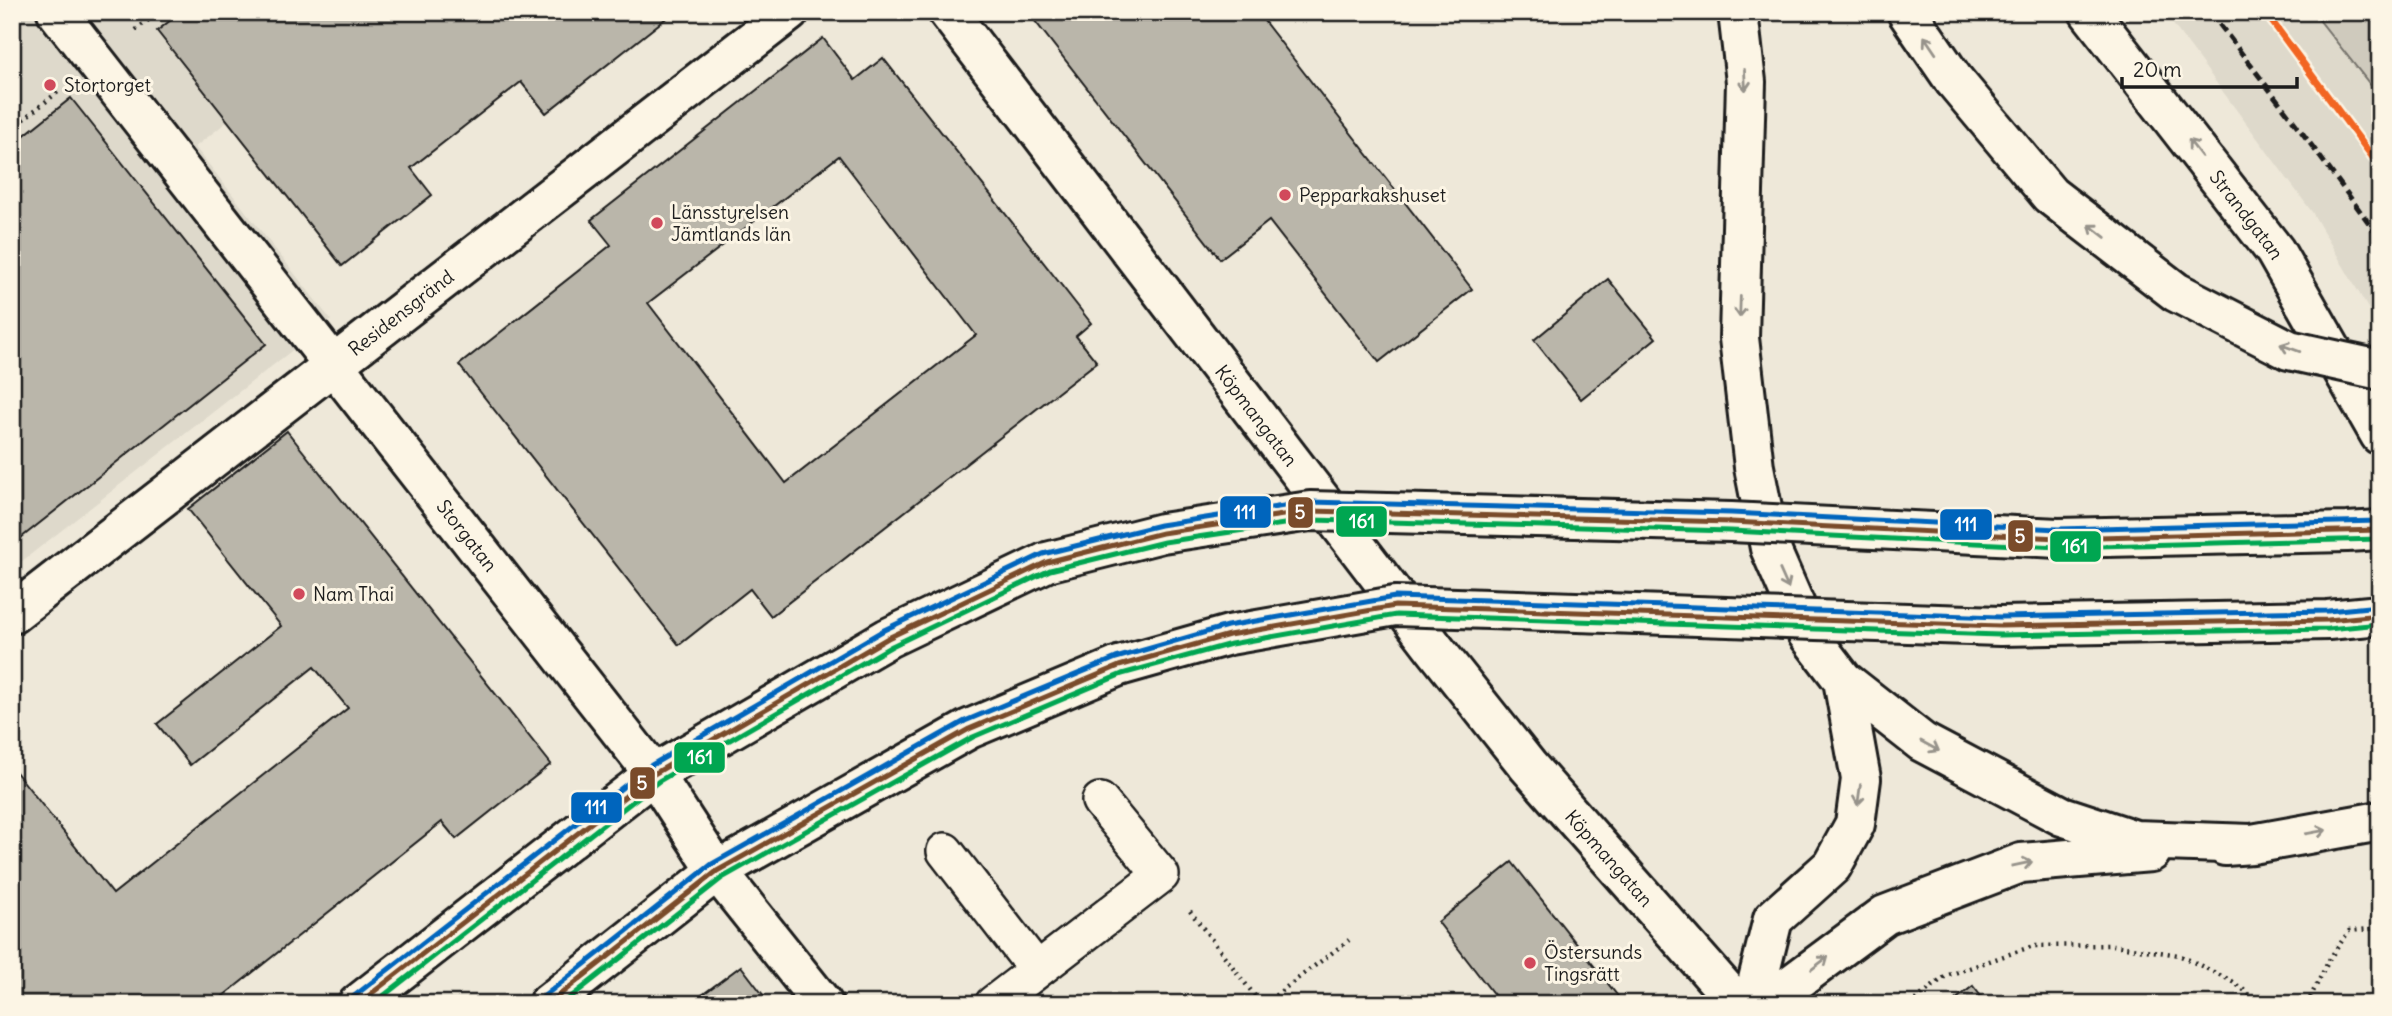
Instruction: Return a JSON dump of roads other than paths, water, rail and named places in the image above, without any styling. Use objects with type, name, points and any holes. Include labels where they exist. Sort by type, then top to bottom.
[{"type":"main road","name":"Storgatan","points":[[57,12],[654,774],[717,871],[823,1004]]},
{"type":"main road","name":"Residensgränd","points":[[12,614],[789,12]]},
{"type":"main road","name":"Köpmangatan","points":[[948,12],[1434,649],[1528,766],[1738,1004]]},
{"type":"main road","points":[[1738,12],[1746,82],[1739,338],[1754,467],[1770,548],[1807,633],[1843,680],[1922,742],[2062,816],[2135,840],[2252,844]]},
{"type":"main road","points":[[1908,12],[1953,79],[2050,195],[2176,292],[2288,350],[2380,370]]},
{"type":"main road","name":"Strandgatan","points":[[2089,12],[2274,251],[2380,435]]},
{"type":"main road","points":[[358,1004],[654,774],[888,638],[1047,562],[1162,533],[1310,511],[1731,522],[2058,538],[2347,533],[2380,530]]},
{"type":"main road","points":[[548,1004],[717,871],[969,729],[1119,666],[1229,635],[1395,606],[2000,626],[2328,621],[2380,615]]},
{"type":"main road","points":[[1752,1004],[1773,919],[1832,866],[1855,824],[1861,779],[1843,680]]},
{"type":"main road","points":[[1765,1004],[1885,915],[2021,863],[2252,844],[2380,821]]},
{"type":"lane","points":[[993,1004],[1161,875],[1100,801]]},
{"type":"lane","points":[[946,851],[1037,970]]},
{"type":"railway","points":[[2210,12],[2380,238]]},
{"type":"place","name":"Stortorget","points":[[50,85]]},
{"type":"place","name":"Pepparkakshuset","points":[[1285,195]]},
{"type":"place","name":"Länsstyrelsen Jämtlands län","points":[[657,223]]},
{"type":"place","name":"Nam Thai","points":[[299,594]]},
{"type":"place","name":"Östersunds Tingsrätt","points":[[1530,963]]}]
